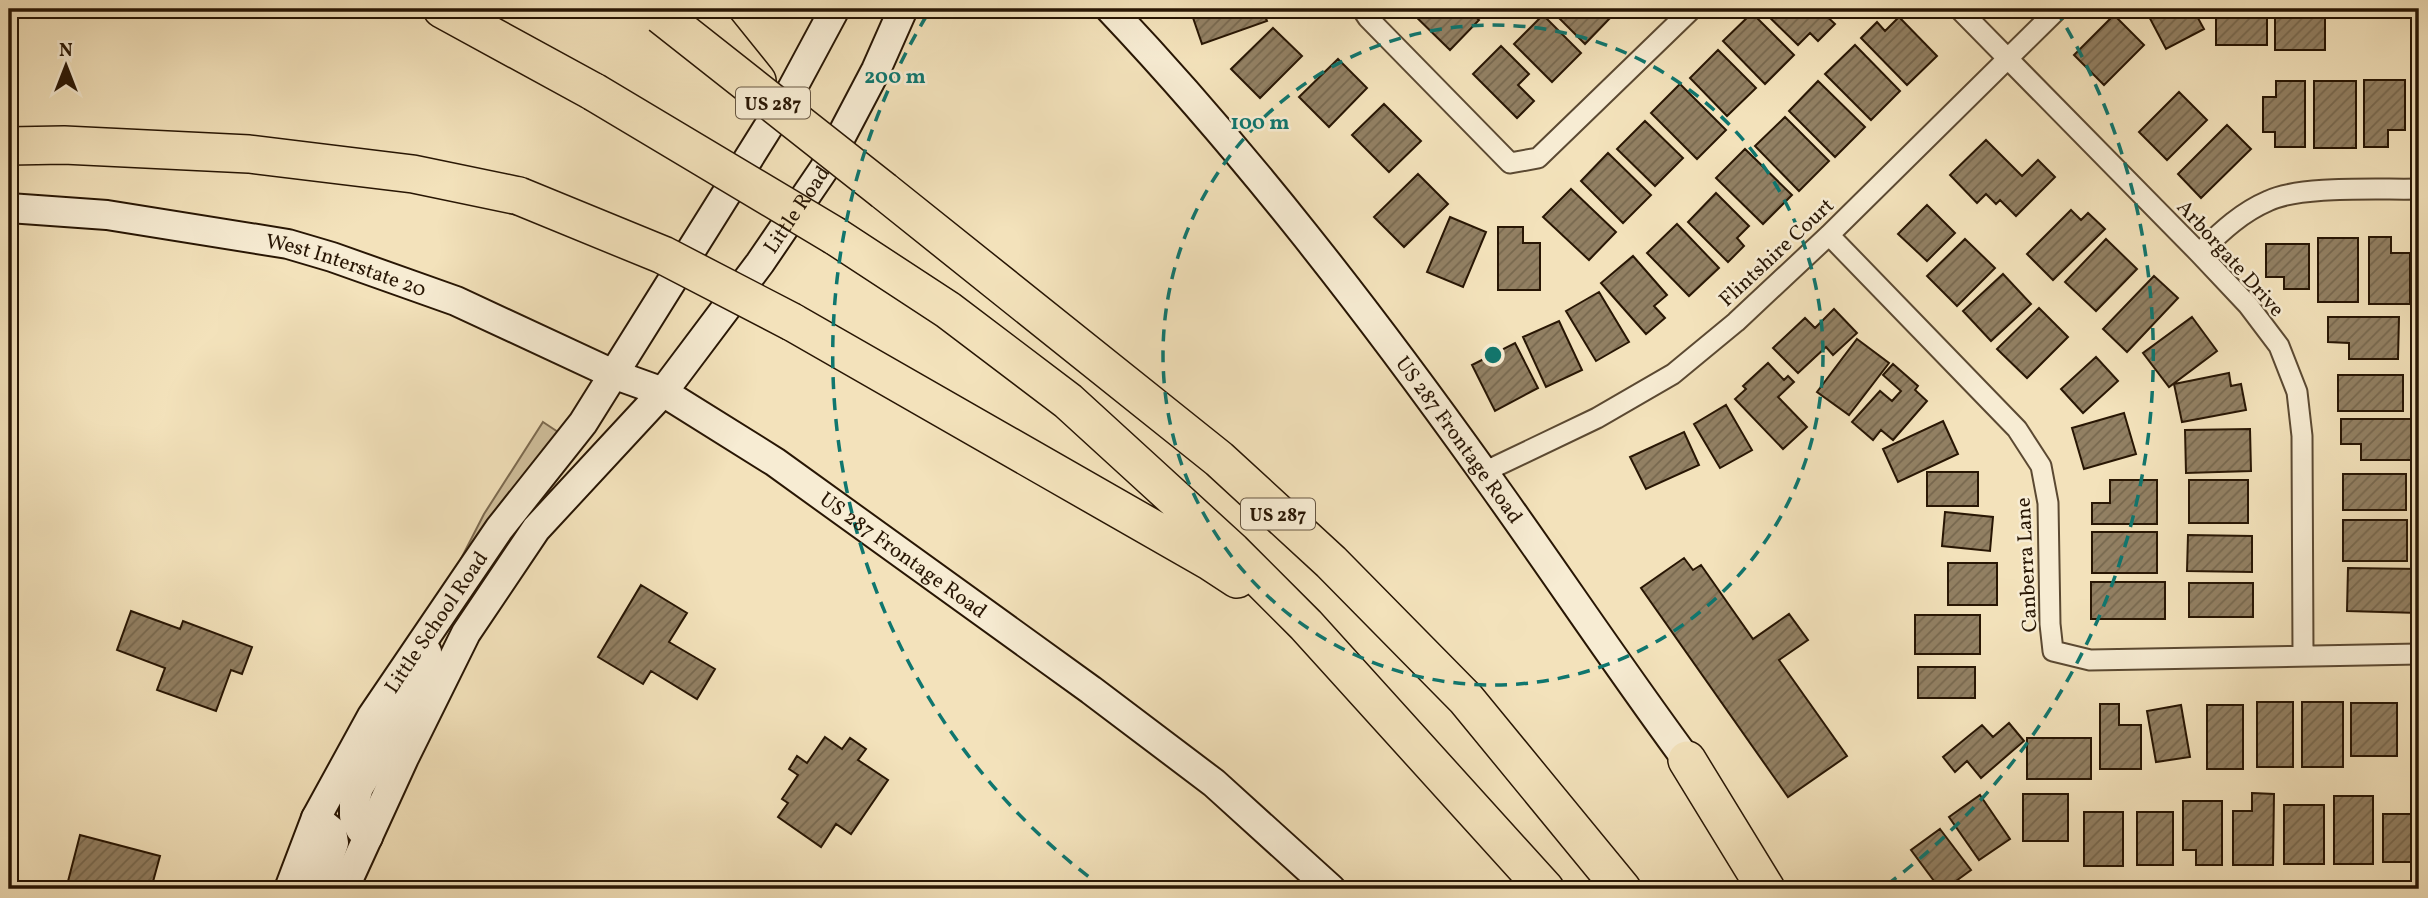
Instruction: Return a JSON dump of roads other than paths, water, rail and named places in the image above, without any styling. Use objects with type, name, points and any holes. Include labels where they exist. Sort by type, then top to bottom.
[{"type":"highway","name":"US 287","points":[[442,9],[594,92],[835,236],[948,310],[1069,401],[1232,551],[1306,625],[1545,889]]},
{"type":"highway","points":[[699,9],[777,107]]},
{"type":"highway","name":"US 287","points":[[657,12],[1219,459],[1331,562],[1466,699],[1622,889]]},
{"type":"highway","points":[[9,146],[64,145],[249,154],[413,174],[519,196],[663,256],[792,322],[1210,562],[1306,625]]},
{"type":"highway","points":[[1687,760],[1766,889]]},
{"type":"main road","points":[[613,374],[792,89],[835,9]]},
{"type":"main road","name":"Little Road","points":[[663,392],[760,263],[824,169],[876,70],[903,9]]},
{"type":"main road","name":"US 287 Frontage Road","points":[[1110,9],[1244,158],[1359,303],[1484,472],[1687,760],[1782,889]]},
{"type":"main road","name":"West Interstate 20","points":[[9,208],[107,215],[288,244],[456,301],[613,374],[663,392]]},
{"type":"main road","name":"Little School Road","points":[[289,889],[316,818],[372,716],[499,530],[583,423],[613,374]]},
{"type":"main road","name":"Little School Road","points":[[344,889],[466,633],[536,530],[663,392]]},
{"type":"main road","name":"US 287 Frontage Road","points":[[663,392],[775,462],[1091,690],[1214,783],[1331,889]]},
{"type":"main road","points":[[368,837],[360,829],[354,816],[359,787],[410,705],[438,619]]},
{"type":"main road","points":[[316,818],[332,831],[334,843],[318,889]]},
{"type":"street","points":[[1362,9],[1510,163],[1538,159],[1692,9]]},
{"type":"street","name":"Arborgate Drive","points":[[1959,9],[2199,253],[2248,305],[2279,346],[2297,391],[2302,436],[2303,655]]},
{"type":"street","name":"Flintshire Court","points":[[1484,472],[1597,418],[1673,374],[1736,322],[1829,235],[2057,9]]},
{"type":"street","points":[[2199,253],[2234,220],[2270,200],[2309,192],[2419,189]]},
{"type":"street","name":"Canberra Lane","points":[[1829,235],[1982,396],[2017,429],[2041,466],[2048,503],[2053,651],[2090,660],[2419,654]]}]
